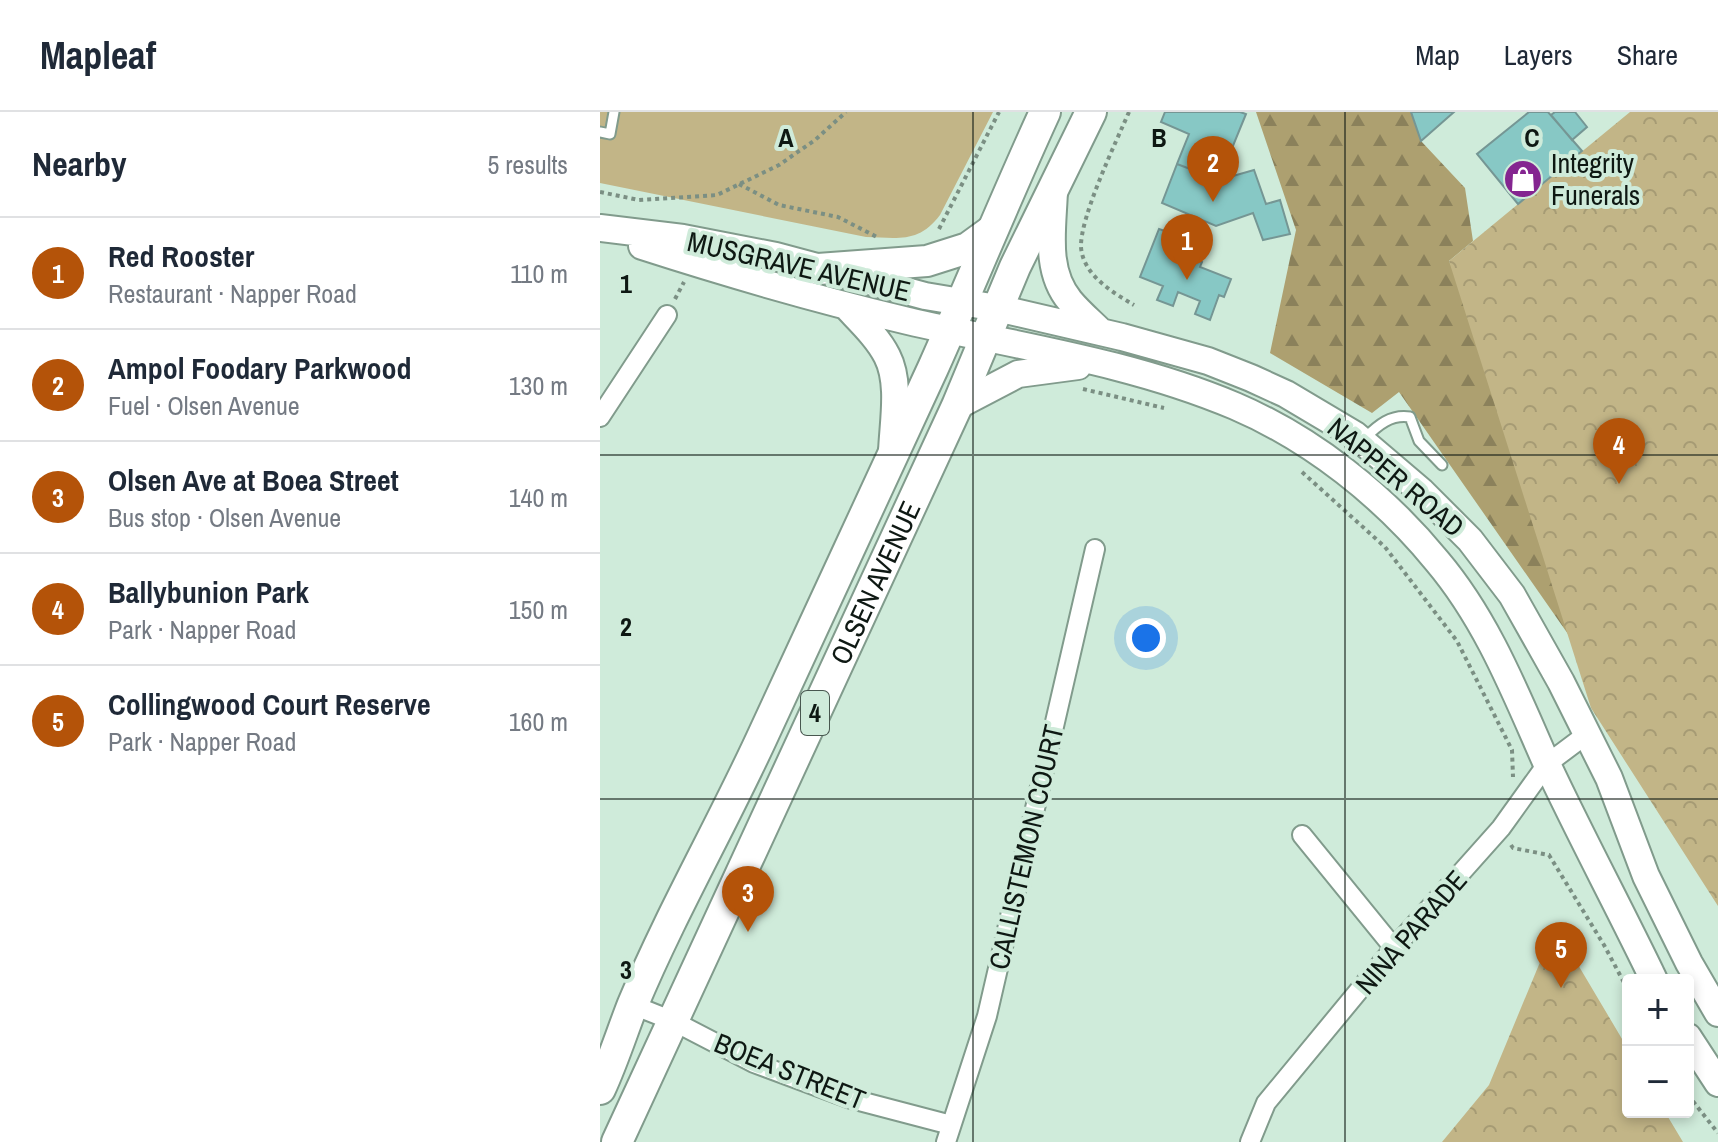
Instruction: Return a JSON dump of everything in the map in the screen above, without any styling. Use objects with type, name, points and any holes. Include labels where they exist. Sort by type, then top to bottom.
[{"type":"main road","name":"OLSEN AVENUE","points":[[600,1089],[633,1005],[731,803],[892,455],[1045,112]]},
{"type":"main road","name":"OLSEN AVENUE","points":[[617,1142],[957,406],[983,337],[1091,112]]},
{"type":"main road","points":[[1054,190],[1054,270],[1068,299],[1101,332]]},
{"type":"main road","name":"MUSGRAVE AVENUE","points":[[600,230],[713,244],[776,256],[925,296],[997,308]]},
{"type":"main road","name":"MUSGRAVE AVENUE","points":[[600,230],[847,307],[983,337]]},
{"type":"main road","points":[[818,269],[927,261],[968,248],[990,232]]},
{"type":"main road","points":[[847,307],[866,326],[891,366],[894,379],[892,455]]},
{"type":"main road","name":"NAPPER ROAD","points":[[997,308],[1101,332],[1208,361],[1248,376],[1286,394],[1362,441],[1422,492],[1470,540],[1512,595],[1609,778],[1646,876],[1689,963],[1718,1013]]},
{"type":"main road","name":"NAPPER ROAD","points":[[983,337],[1101,363],[1195,391],[1236,407],[1312,449],[1375,497],[1438,561],[1496,650],[1547,764],[1651,974]]},
{"type":"main road","points":[[957,406],[1018,374],[1101,363]]},
{"type":"main road","points":[[1694,1046],[1718,1083]]},
{"type":"street","points":[[600,417],[667,315]]},
{"type":"street","name":"CALLISTEMON COURT","points":[[948,1133],[987,1016],[1095,549]]},
{"type":"street","name":"NINA PARADE","points":[[1250,1142],[1266,1103],[1394,948],[1501,828],[1547,764],[1587,734]]},
{"type":"street","points":[[1302,835],[1394,948]]},
{"type":"street","name":"BOEA STREET","points":[[633,1005],[673,1021],[754,1063],[948,1133]]},
{"type":"lane","points":[[600,132],[610,134],[614,112]]},
{"type":"lane","points":[[1362,441],[1379,424],[1399,415],[1410,417],[1419,441],[1442,465]]},
{"type":"path","points":[[600,192],[639,200],[717,195],[779,165],[815,140],[846,112]]},
{"type":"path","points":[[932,238],[999,112]]},
{"type":"path","points":[[1129,112],[1085,222],[1081,249],[1091,273],[1109,291],[1134,305]]},
{"type":"path","points":[[739,184],[779,205],[838,217],[885,240]]},
{"type":"path","points":[[1081,389],[1175,412]]},
{"type":"path","points":[[1296,467],[1385,547],[1457,641],[1512,750],[1514,780]]},
{"type":"path","points":[[1501,828],[1513,848],[1549,855],[1622,979]]},
{"type":"path","points":[[1694,1103],[1718,1133]]},
{"type":"green space","points":[[600,112],[993,112],[940,215],[916,235],[889,238],[866,237],[600,183]]},
{"type":"green space","points":[[1256,112],[1412,112],[1421,141],[1465,188],[1473,241],[1449,261],[1718,849],[1399,392],[1372,413],[1270,353],[1296,230]]},
{"type":"green space","points":[[1630,112],[1718,112],[1718,906],[1591,708],[1449,261]]},
{"type":"green space","points":[[1555,926],[1622,1039],[1622,1118],[1669,1118],[1683,1142],[1442,1142],[1489,1085]]},
{"type":"building","points":[[1165,112],[1246,114],[1219,180],[1177,164],[1189,134],[1161,122]]},
{"type":"building","points":[[1411,112],[1454,112],[1421,141]]},
{"type":"building","name":"Integrity Funerals","points":[[1529,112],[1548,112],[1582,151],[1518,204],[1477,154]]},
{"type":"building","points":[[1555,112],[1575,112],[1587,127],[1572,140],[1551,115]]},
{"type":"building","points":[[1177,164],[1219,180],[1254,170],[1266,204],[1280,200],[1290,234],[1263,240],[1253,213],[1216,226],[1162,203]]},
{"type":"building","points":[[1159,229],[1182,237],[1176,251],[1202,262],[1200,267],[1231,279],[1224,297],[1219,295],[1210,320],[1195,314],[1200,301],[1178,292],[1173,306],[1157,300],[1163,286],[1140,277]]},
{"type":"place","name":"Integrity Funerals","points":[[1523,179]]},
{"type":"place","name":"Ampol Foodary Parkwood","points":[[1213,202]]},
{"type":"place","name":"Red Rooster","points":[[1187,280]]},
{"type":"place","name":"Ballybunion Park","points":[[1619,484]]},
{"type":"place","name":"Olsen Ave at Boea Street","points":[[748,932]]},
{"type":"place","name":"Collingwood Court Reserve","points":[[1561,988]]}]
